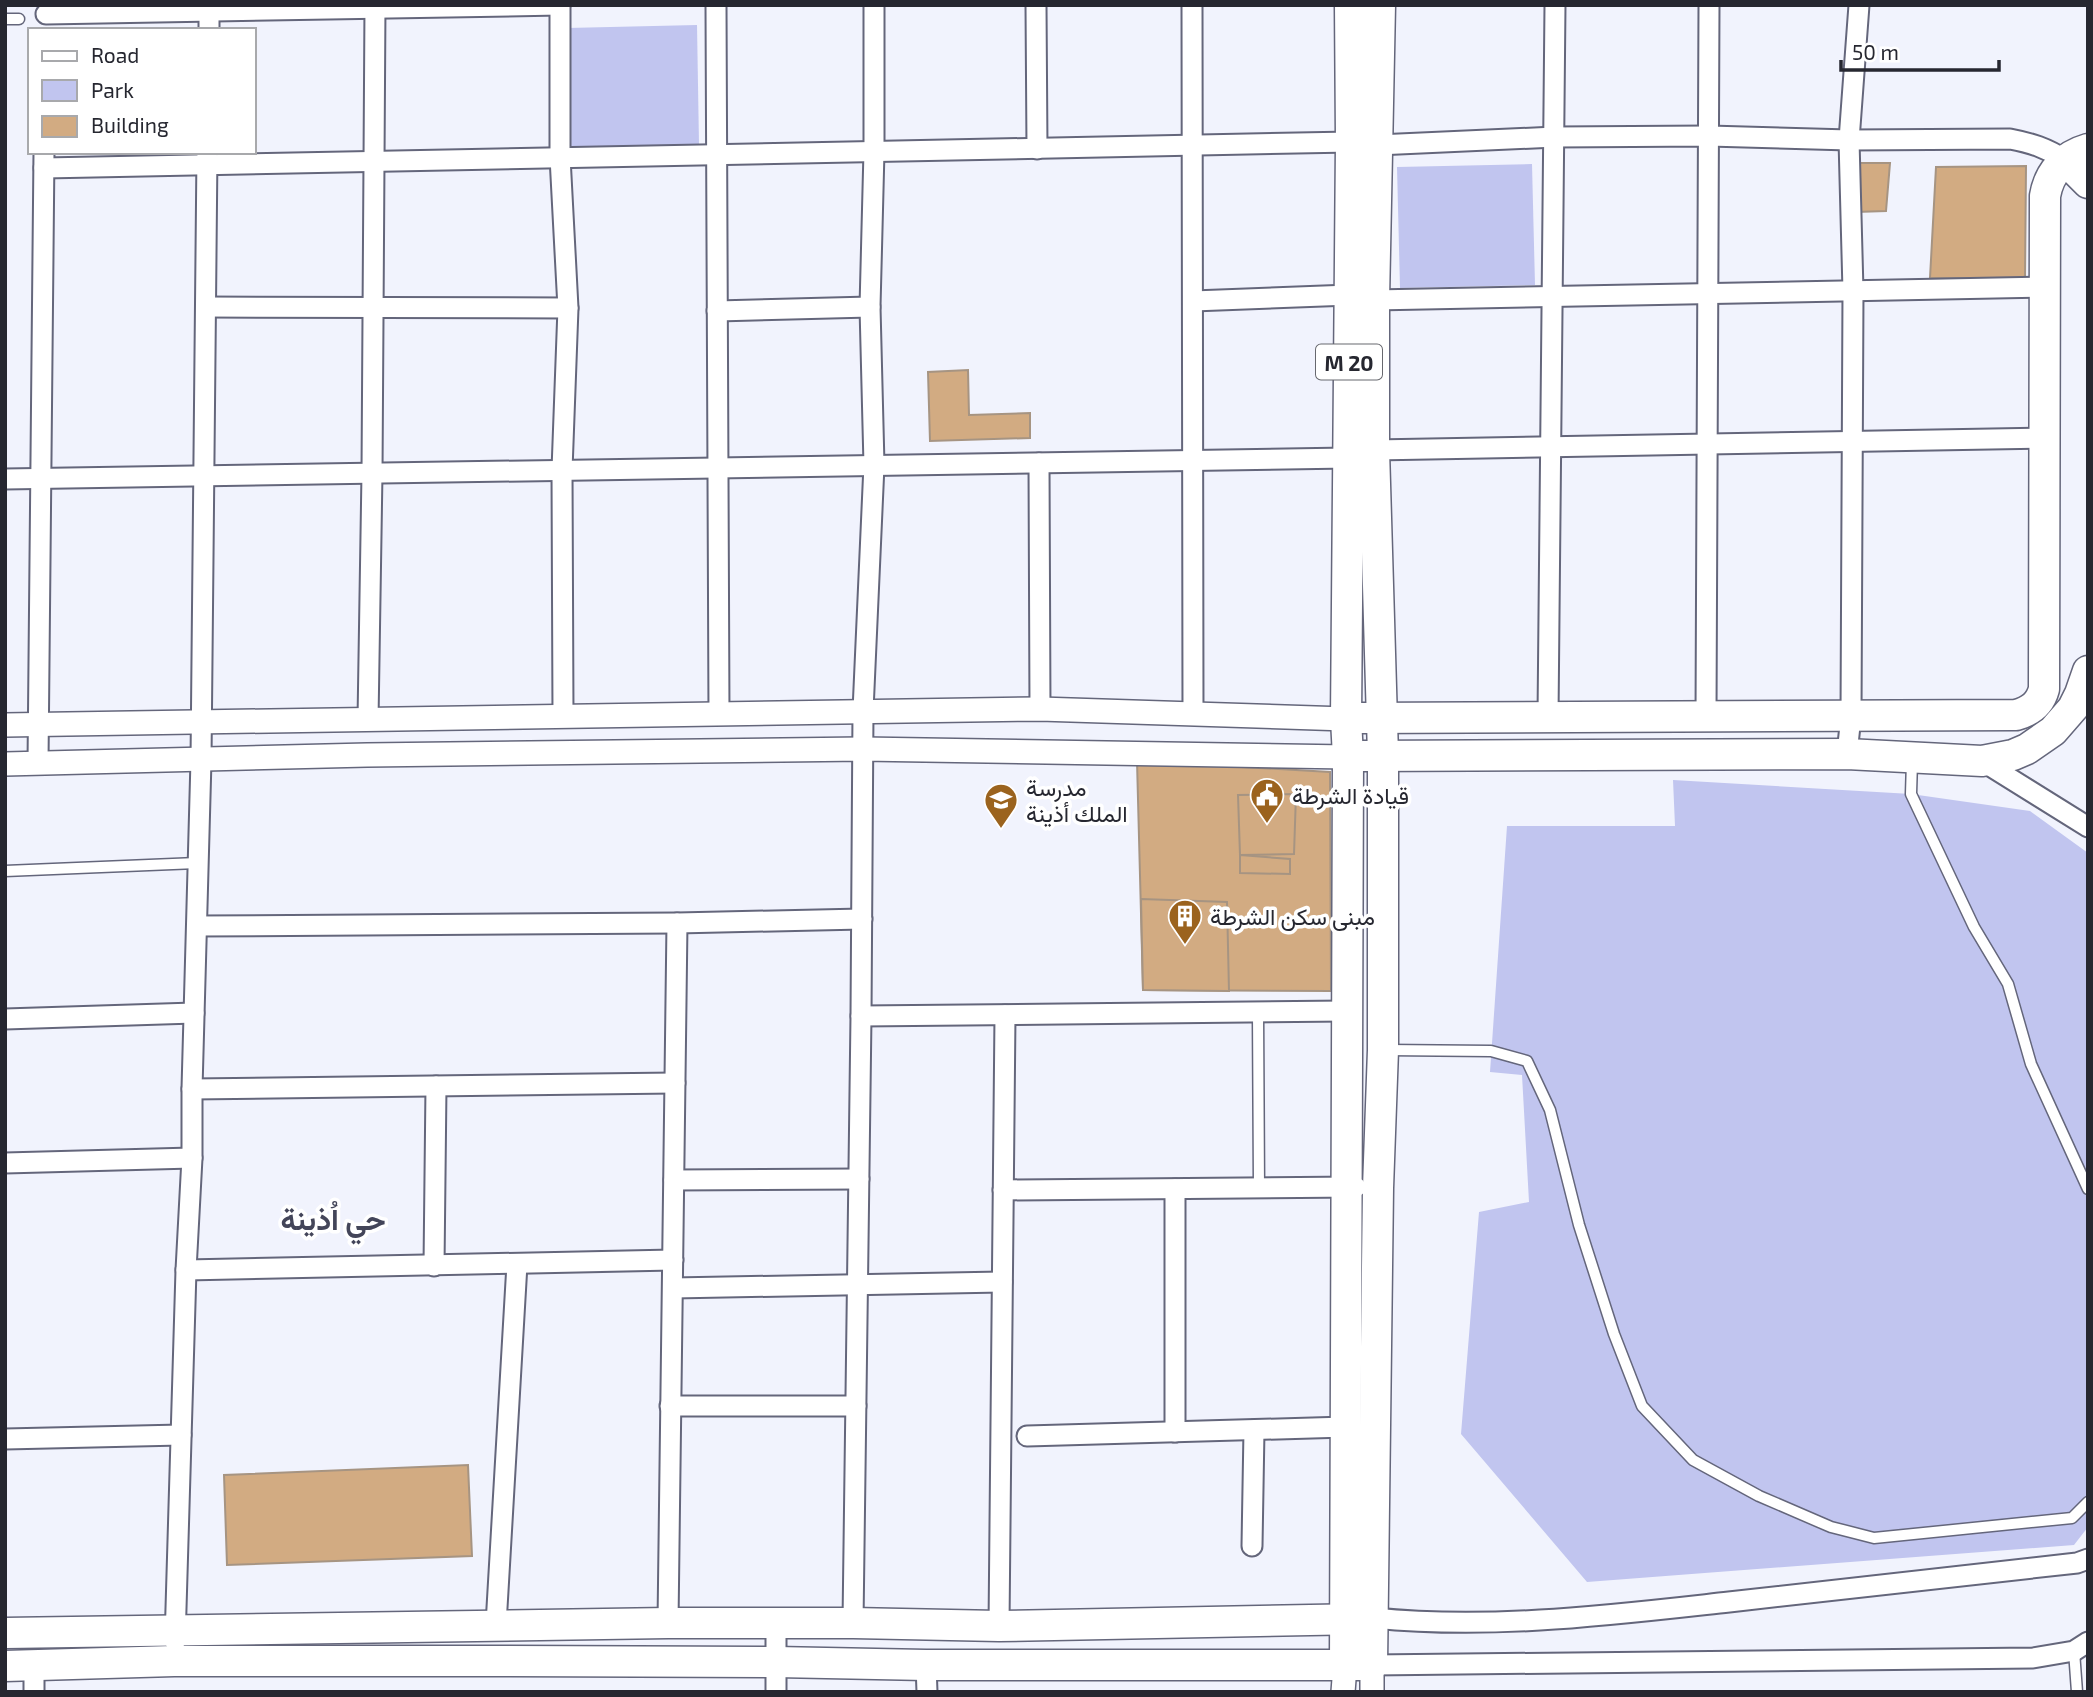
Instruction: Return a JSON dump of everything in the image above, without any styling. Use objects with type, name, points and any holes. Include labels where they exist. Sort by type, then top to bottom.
[{"type":"main road","name":"M 20","points":[[1350,5],[1364,143]]},
{"type":"main road","name":"M 20","points":[[1346,719],[1361,454],[1364,143],[1380,5]]},
{"type":"main road","points":[[1360,1619],[1346,1427],[1346,719],[1381,716],[2016,715],[2031,710],[2044,689],[2045,196],[2051,176],[2076,155],[2088,183]]},
{"type":"main road","name":"M 20","points":[[1361,454],[1381,716]]},
{"type":"main road","points":[[1348,757],[1847,754],[1982,761],[2012,755],[2047,736],[2064,720],[2081,694],[2088,671]]},
{"type":"main road","points":[[2036,705],[2064,720]]},
{"type":"main road","points":[[25,1674],[174,1661],[776,1662],[926,1678],[1358,1679],[1383,1050],[1381,716]]},
{"type":"main road","points":[[5,1633],[668,1623],[999,1626],[1360,1619]]},
{"type":"street","points":[[46,16],[209,15],[375,7],[560,5],[560,157],[568,308],[562,470],[563,716]]},
{"type":"street","points":[[716,5],[719,713]]},
{"type":"street","points":[[853,1623],[863,711],[874,465],[870,307],[874,5]]},
{"type":"street","points":[[1036,5],[1037,149]]},
{"type":"street","points":[[1192,5],[1193,714]]},
{"type":"street","points":[[1548,717],[1555,5]]},
{"type":"street","points":[[1706,716],[1709,5]]},
{"type":"street","points":[[1847,754],[1850,716],[1853,441],[1849,140],[1858,5]]},
{"type":"street","points":[[367,755],[375,7]]},
{"type":"street","points":[[38,764],[44,160],[207,158],[374,161],[1709,136],[1849,140],[2010,139],[2076,155]]},
{"type":"street","points":[[174,1661],[192,1158],[191,1089],[201,760],[207,158]]},
{"type":"street","points":[[1193,301],[2045,287]]},
{"type":"street","points":[[206,307],[568,308]]},
{"type":"street","points":[[717,311],[870,307]]},
{"type":"street","points":[[5,479],[1193,460],[1552,447],[2045,439]]},
{"type":"street","points":[[1039,463],[1040,709]]},
{"type":"street","points":[[5,725],[1040,709],[1346,719]]},
{"type":"street","points":[[5,764],[367,755],[863,749],[1348,757]]},
{"type":"street","points":[[1982,761],[2088,827]]},
{"type":"street","points":[[197,926],[862,919]]},
{"type":"street","points":[[668,1623],[677,923]]},
{"type":"street","points":[[861,1016],[1346,1011]]},
{"type":"street","points":[[5,1019],[194,1013]]},
{"type":"street","points":[[999,1626],[1005,1015]]},
{"type":"street","points":[[191,1089],[675,1083]]},
{"type":"street","points":[[434,1265],[436,1086]]},
{"type":"street","points":[[5,1163],[192,1158]]},
{"type":"street","points":[[674,1180],[859,1178]]},
{"type":"street","points":[[1003,1190],[1346,1186],[1378,1188]]},
{"type":"street","points":[[1175,1189],[1175,1432]]},
{"type":"street","points":[[186,1270],[673,1261]]},
{"type":"street","points":[[496,1625],[517,1264]]},
{"type":"street","points":[[673,1289],[1002,1282]]},
{"type":"street","points":[[670,1406],[856,1406]]},
{"type":"street","points":[[1027,1436],[1346,1427]]},
{"type":"street","points":[[1252,1545],[1254,1430]]},
{"type":"street","points":[[5,1438],[181,1435]]},
{"type":"street","points":[[1360,1619],[1453,1623],[1624,1614],[2077,1563],[2088,1559]]},
{"type":"street","points":[[776,1625],[776,1692]]},
{"type":"street","points":[[1358,1679],[2033,1658],[2081,1647]]},
{"type":"lane","points":[[5,19],[19,19]]},
{"type":"lane","points":[[1912,757],[1911,794],[1975,927],[2008,984],[2031,1064],[2088,1189]]},
{"type":"lane","points":[[5,871],[197,863]]},
{"type":"lane","points":[[1258,1013],[1259,1188]]},
{"type":"lane","points":[[1383,1050],[1491,1051],[1527,1060],[1550,1110],[1579,1226],[1614,1334],[1642,1406],[1693,1460],[1759,1496],[1831,1527],[1874,1538],[2072,1518],[2088,1502]]},
{"type":"lane","points":[[2077,1692],[2081,1647]]},
{"type":"green space","points":[[697,25],[699,145],[569,148],[567,28]]},
{"type":"green space","points":[[1532,164],[1535,285],[1400,288],[1397,167]]},
{"type":"green space","points":[[1673,780],[1911,794],[2030,811],[2088,853],[2088,1527],[2074,1545],[1587,1582],[1461,1434],[1479,1212],[1529,1202],[1522,1075],[1490,1072],[1507,826],[1675,826]]},
{"type":"building","points":[[1857,163],[1890,163],[1886,211],[1856,212]]},
{"type":"building","points":[[2026,166],[2025,279],[1930,278],[1936,167]]},
{"type":"building","points":[[968,370],[969,415],[1030,413],[1030,438],[930,441],[928,372]]},
{"type":"building","points":[[1137,761],[1330,772],[1331,991],[1143,990]]},
{"type":"building","name":"قيادة الشرطة","points":[[1296,794],[1294,854],[1240,855],[1238,795]]},
{"type":"building","points":[[1240,855],[1290,859],[1290,874],[1240,873]]},
{"type":"building","name":"مبنى سكن الشرطة","points":[[1141,899],[1227,902],[1229,991],[1143,990]]},
{"type":"building","points":[[468,1465],[472,1556],[227,1565],[224,1475]]},
{"type":"place","name":"قيادة الشرطة","points":[[1267,825]]},
{"type":"place","name":"مدرسة الملك أذينة","points":[[1001,830]]},
{"type":"place","name":"مبنى سكن الشرطة","points":[[1185,946]]},
{"type":"district","name":"حي اُذينة","points":[[333,1218]]}]
